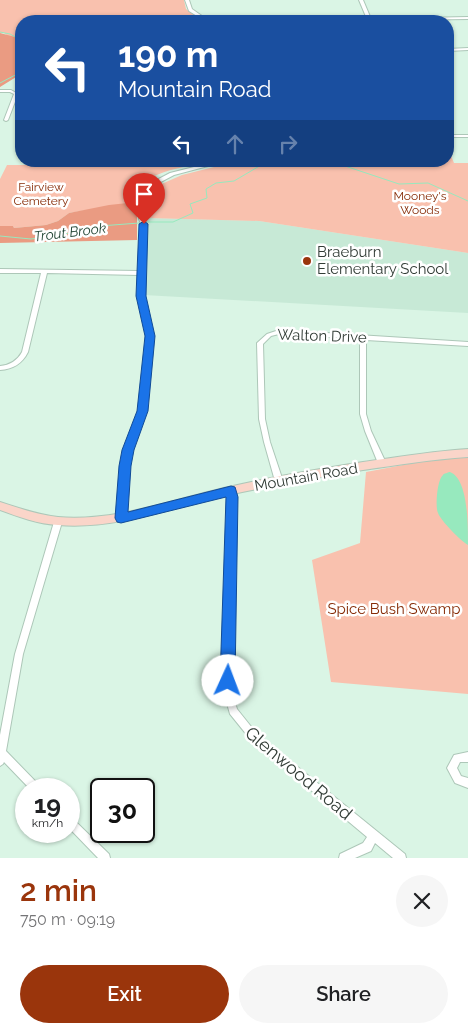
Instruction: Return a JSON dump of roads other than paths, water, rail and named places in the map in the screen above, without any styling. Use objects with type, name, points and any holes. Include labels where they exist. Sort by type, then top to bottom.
[{"type":"main road","name":"Mountain Road","points":[[0,506],[23,515],[58,522],[90,522],[121,518],[279,481],[428,456],[468,453]]},
{"type":"street","points":[[187,0],[190,10],[197,15]]},
{"type":"street","points":[[361,0],[367,15]]},
{"type":"street","points":[[454,18],[468,18]]},
{"type":"street","points":[[454,50],[468,49]]},
{"type":"street","points":[[0,91],[11,91],[15,93]]},
{"type":"street","points":[[6,120],[15,97]]},
{"type":"street","points":[[456,136],[468,136]]},
{"type":"street","points":[[121,518],[125,466],[128,450],[142,411],[150,336],[141,296],[144,224],[142,218],[145,191],[158,180],[173,173],[199,167]]},
{"type":"street","points":[[0,271],[142,272]]},
{"type":"street","points":[[0,368],[12,366],[18,362],[25,352],[44,272]]},
{"type":"street","name":"Walton Drive","points":[[279,481],[262,419],[260,353],[262,340],[269,334],[280,332],[468,344]]},
{"type":"street","points":[[363,338],[364,414],[368,431],[382,463]]},
{"type":"street","name":"Glenwood Road","points":[[231,491],[228,681],[233,711],[254,737],[401,858]]},
{"type":"street","points":[[25,778],[1,757],[19,654],[58,522]]},
{"type":"street","points":[[468,757],[457,758],[452,768],[458,780],[468,783]]},
{"type":"street","points":[[80,832],[105,858]]},
{"type":"street","points":[[344,858],[366,847],[374,836]]},
{"type":"waterway","name":"Trout Brook","points":[[0,32],[15,37]]},
{"type":"waterway","name":"Trout Brook","points":[[0,83],[15,75]]},
{"type":"waterway","name":"Trout Brook","points":[[148,222],[173,222],[193,213],[190,204],[207,198],[206,189],[216,183],[234,181],[258,167]]},
{"type":"waterway","name":"Trout Brook","points":[[348,167],[399,184],[428,183],[468,201]]},
{"type":"waterway","name":"Trout Brook","points":[[0,236],[31,239],[96,229],[100,226],[139,223]]},
{"type":"place","name":"Braeburn Elementary School","points":[[307,261]]},
{"type":"park label","name":"Fairview Cemetery","points":[[41,194]]},
{"type":"park label","name":"Mooney's Woods","points":[[420,203]]},
{"type":"park label","name":"Spice Bush Swamp","points":[[394,609]]}]
